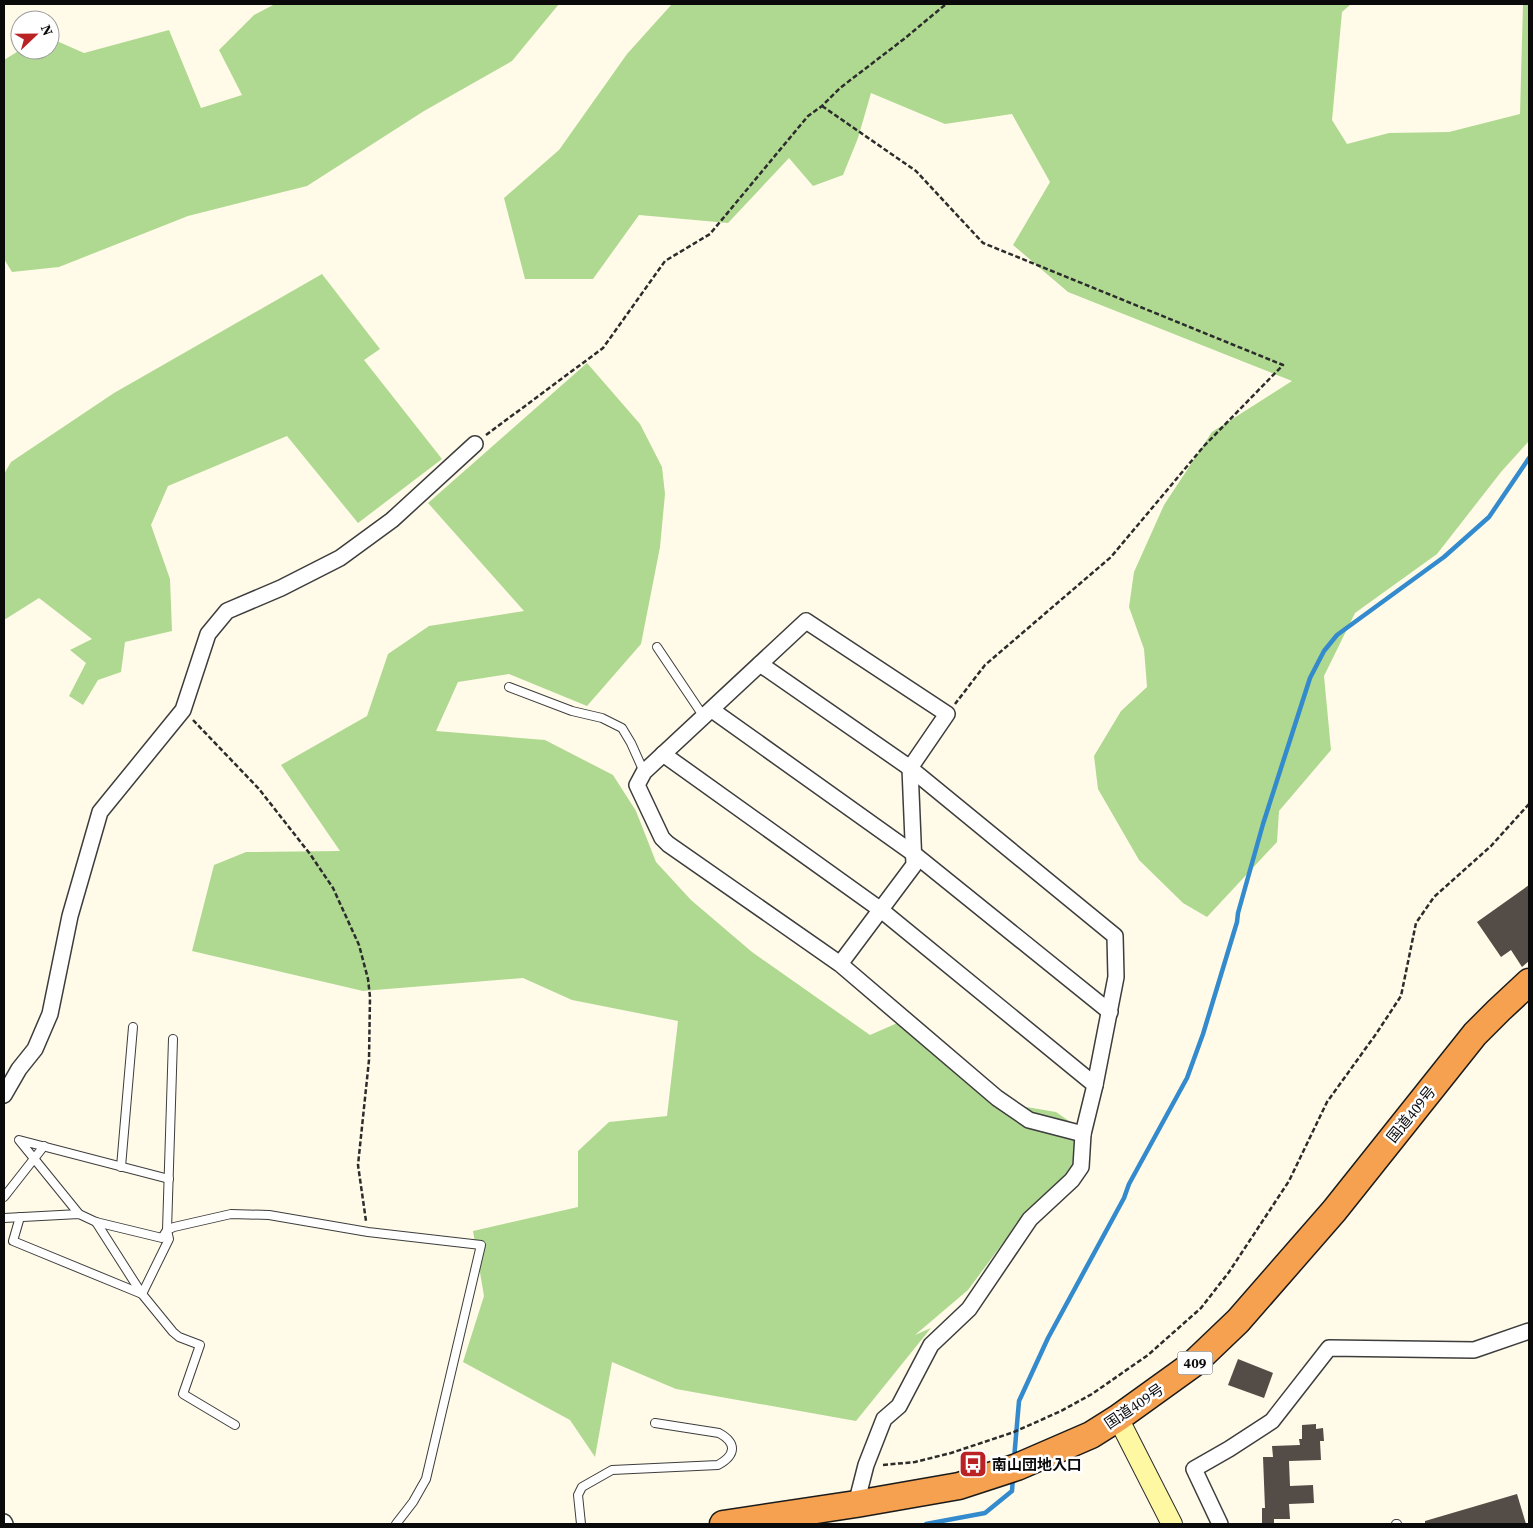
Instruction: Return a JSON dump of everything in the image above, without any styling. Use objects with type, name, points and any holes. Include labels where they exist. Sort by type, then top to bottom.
[{"type":"highway","name":"国道409号","points":[[723,1524],[856,1504],[968,1483],[1025,1463],[1091,1434],[1118,1418],[1193,1364],[1238,1321],[1334,1211],[1475,1034],[1529,982]]},
{"type":"street","points":[[4,1095],[19,1069],[35,1049],[50,1014],[70,916],[100,812],[183,710],[208,634],[228,611],[281,588],[340,558],[392,520],[475,444]]},
{"type":"street","points":[[840,964],[914,866],[910,768],[948,714],[806,621],[644,772],[637,785],[662,838],[840,964],[997,1098],[1028,1120],[1083,1134]]},
{"type":"street","points":[[760,664],[910,768],[1115,936],[1116,977],[1095,1085],[1083,1134],[1080,1166],[1072,1180],[1030,1219],[969,1309],[932,1346],[899,1406],[884,1418],[866,1465],[856,1504]]},
{"type":"street","points":[[708,714],[914,854],[1110,1012]]},
{"type":"street","points":[[662,754],[881,910],[1095,1085]]},
{"type":"street","points":[[1220,1524],[1194,1470],[1272,1421],[1329,1348],[1474,1350],[1529,1331]]},
{"type":"street","points":[[1118,1418],[1172,1524]]},
{"type":"lane","points":[[657,647],[708,714]]},
{"type":"lane","points":[[508,687],[572,711],[602,718],[622,728],[644,772]]},
{"type":"lane","points":[[121,1167],[133,1027]]},
{"type":"lane","points":[[142,1294],[168,1239],[173,1039]]},
{"type":"lane","points":[[169,1179],[19,1140],[79,1214],[96,1222],[162,1238],[167,1230],[174,1227],[231,1214],[269,1214],[368,1232],[481,1245],[426,1479],[413,1502],[396,1524]]},
{"type":"lane","points":[[4,1197],[44,1146]]},
{"type":"lane","points":[[4,1218],[79,1214]]},
{"type":"lane","points":[[20,1217],[13,1241],[142,1294]]},
{"type":"lane","points":[[96,1222],[142,1294],[173,1332],[178,1337],[200,1345],[183,1394],[235,1425]]},
{"type":"lane","points":[[582,1524],[578,1495],[582,1487],[612,1470],[718,1465],[726,1461],[731,1454],[732,1446],[728,1438],[719,1434],[655,1423]]},
{"type":"path","points":[[475,444],[603,348],[666,261],[710,234],[808,116],[822,106],[840,88],[946,4]]},
{"type":"path","points":[[822,106],[916,171],[983,243],[1284,365],[1204,446],[1111,557],[984,664],[948,714]]},
{"type":"path","points":[[183,710],[259,789],[310,854],[333,888],[359,945],[368,979],[370,996],[369,1060],[358,1164],[368,1232]]},
{"type":"path","points":[[866,1465],[915,1462],[951,1453],[1014,1432],[1061,1411],[1092,1394],[1148,1355],[1201,1308],[1230,1272],[1289,1182],[1327,1102],[1401,996],[1416,923],[1434,897],[1491,846],[1529,804]]},
{"type":"green space","points":[[275,4],[559,4],[512,61],[424,111],[307,186],[188,216],[59,267],[12,272],[4,259],[4,60],[10,56],[10,60],[60,60],[60,42],[84,53],[169,30],[201,108],[242,95],[219,50],[254,15]]},
{"type":"green space","points":[[672,4],[1351,4],[1342,12],[1332,120],[1347,144],[1389,133],[1449,132],[1520,114],[1523,4],[1529,4],[1529,441],[1501,472],[1437,554],[1355,613],[1324,676],[1331,750],[1279,811],[1277,842],[1207,917],[1183,903],[1139,860],[1098,789],[1094,756],[1121,711],[1147,687],[1144,649],[1129,607],[1134,572],[1164,505],[1212,432],[1292,381],[1068,292],[1013,245],[1050,182],[1012,114],[945,124],[871,93],[858,138],[843,175],[813,186],[789,158],[728,223],[639,215],[593,279],[525,279],[504,198],[559,150],[627,54]]},
{"type":"green space","points":[[322,274],[380,349],[364,360],[442,459],[358,523],[287,436],[168,486],[151,525],[170,579],[172,631],[125,642],[121,672],[98,680],[83,705],[69,696],[86,663],[70,650],[92,639],[39,598],[4,620],[4,474],[11,462],[114,393]]},
{"type":"green space","points":[[587,363],[640,424],[662,467],[665,494],[660,547],[641,644],[587,706],[509,674],[458,682],[436,731],[545,740],[613,775],[636,811],[656,862],[691,900],[752,952],[870,1035],[911,1017],[1009,1104],[1056,1112],[1085,1132],[1079,1159],[1050,1196],[1020,1220],[968,1290],[915,1335],[931,1328],[856,1421],[676,1389],[612,1362],[595,1457],[570,1420],[463,1362],[484,1296],[473,1231],[578,1207],[578,1151],[609,1122],[667,1116],[678,1021],[572,1000],[523,978],[363,991],[192,951],[214,865],[246,852],[340,851],[281,765],[367,716],[388,654],[429,626],[524,611],[428,503]]},
{"type":"building","points":[[1529,885],[1529,961],[1522,967],[1511,950],[1501,957],[1477,922]]},
{"type":"building","points":[[1238,1359],[1273,1373],[1264,1398],[1228,1385]]},
{"type":"building","points":[[1316,1424],[1316,1429],[1323,1428],[1324,1441],[1320,1441],[1321,1460],[1289,1461],[1290,1486],[1313,1485],[1314,1503],[1289,1504],[1290,1519],[1274,1519],[1274,1523],[1262,1524],[1262,1508],[1265,1508],[1263,1457],[1273,1457],[1272,1446],[1300,1445],[1299,1439],[1302,1439],[1302,1425]]},
{"type":"building","points":[[1517,1494],[1526,1524],[1425,1524],[1425,1521]]},
{"type":"waterway","points":[[1014,1459],[1019,1401],[1048,1338],[1187,1078],[1203,1034],[1237,922],[1263,824],[1310,678],[1324,651],[1337,635],[1444,557],[1489,517],[1529,458]]},
{"type":"waterway","points":[[926,1524],[985,1513],[1012,1491],[1013,1477]]},
{"type":"place","name":"南山団地入口","points":[[973,1464]]}]
